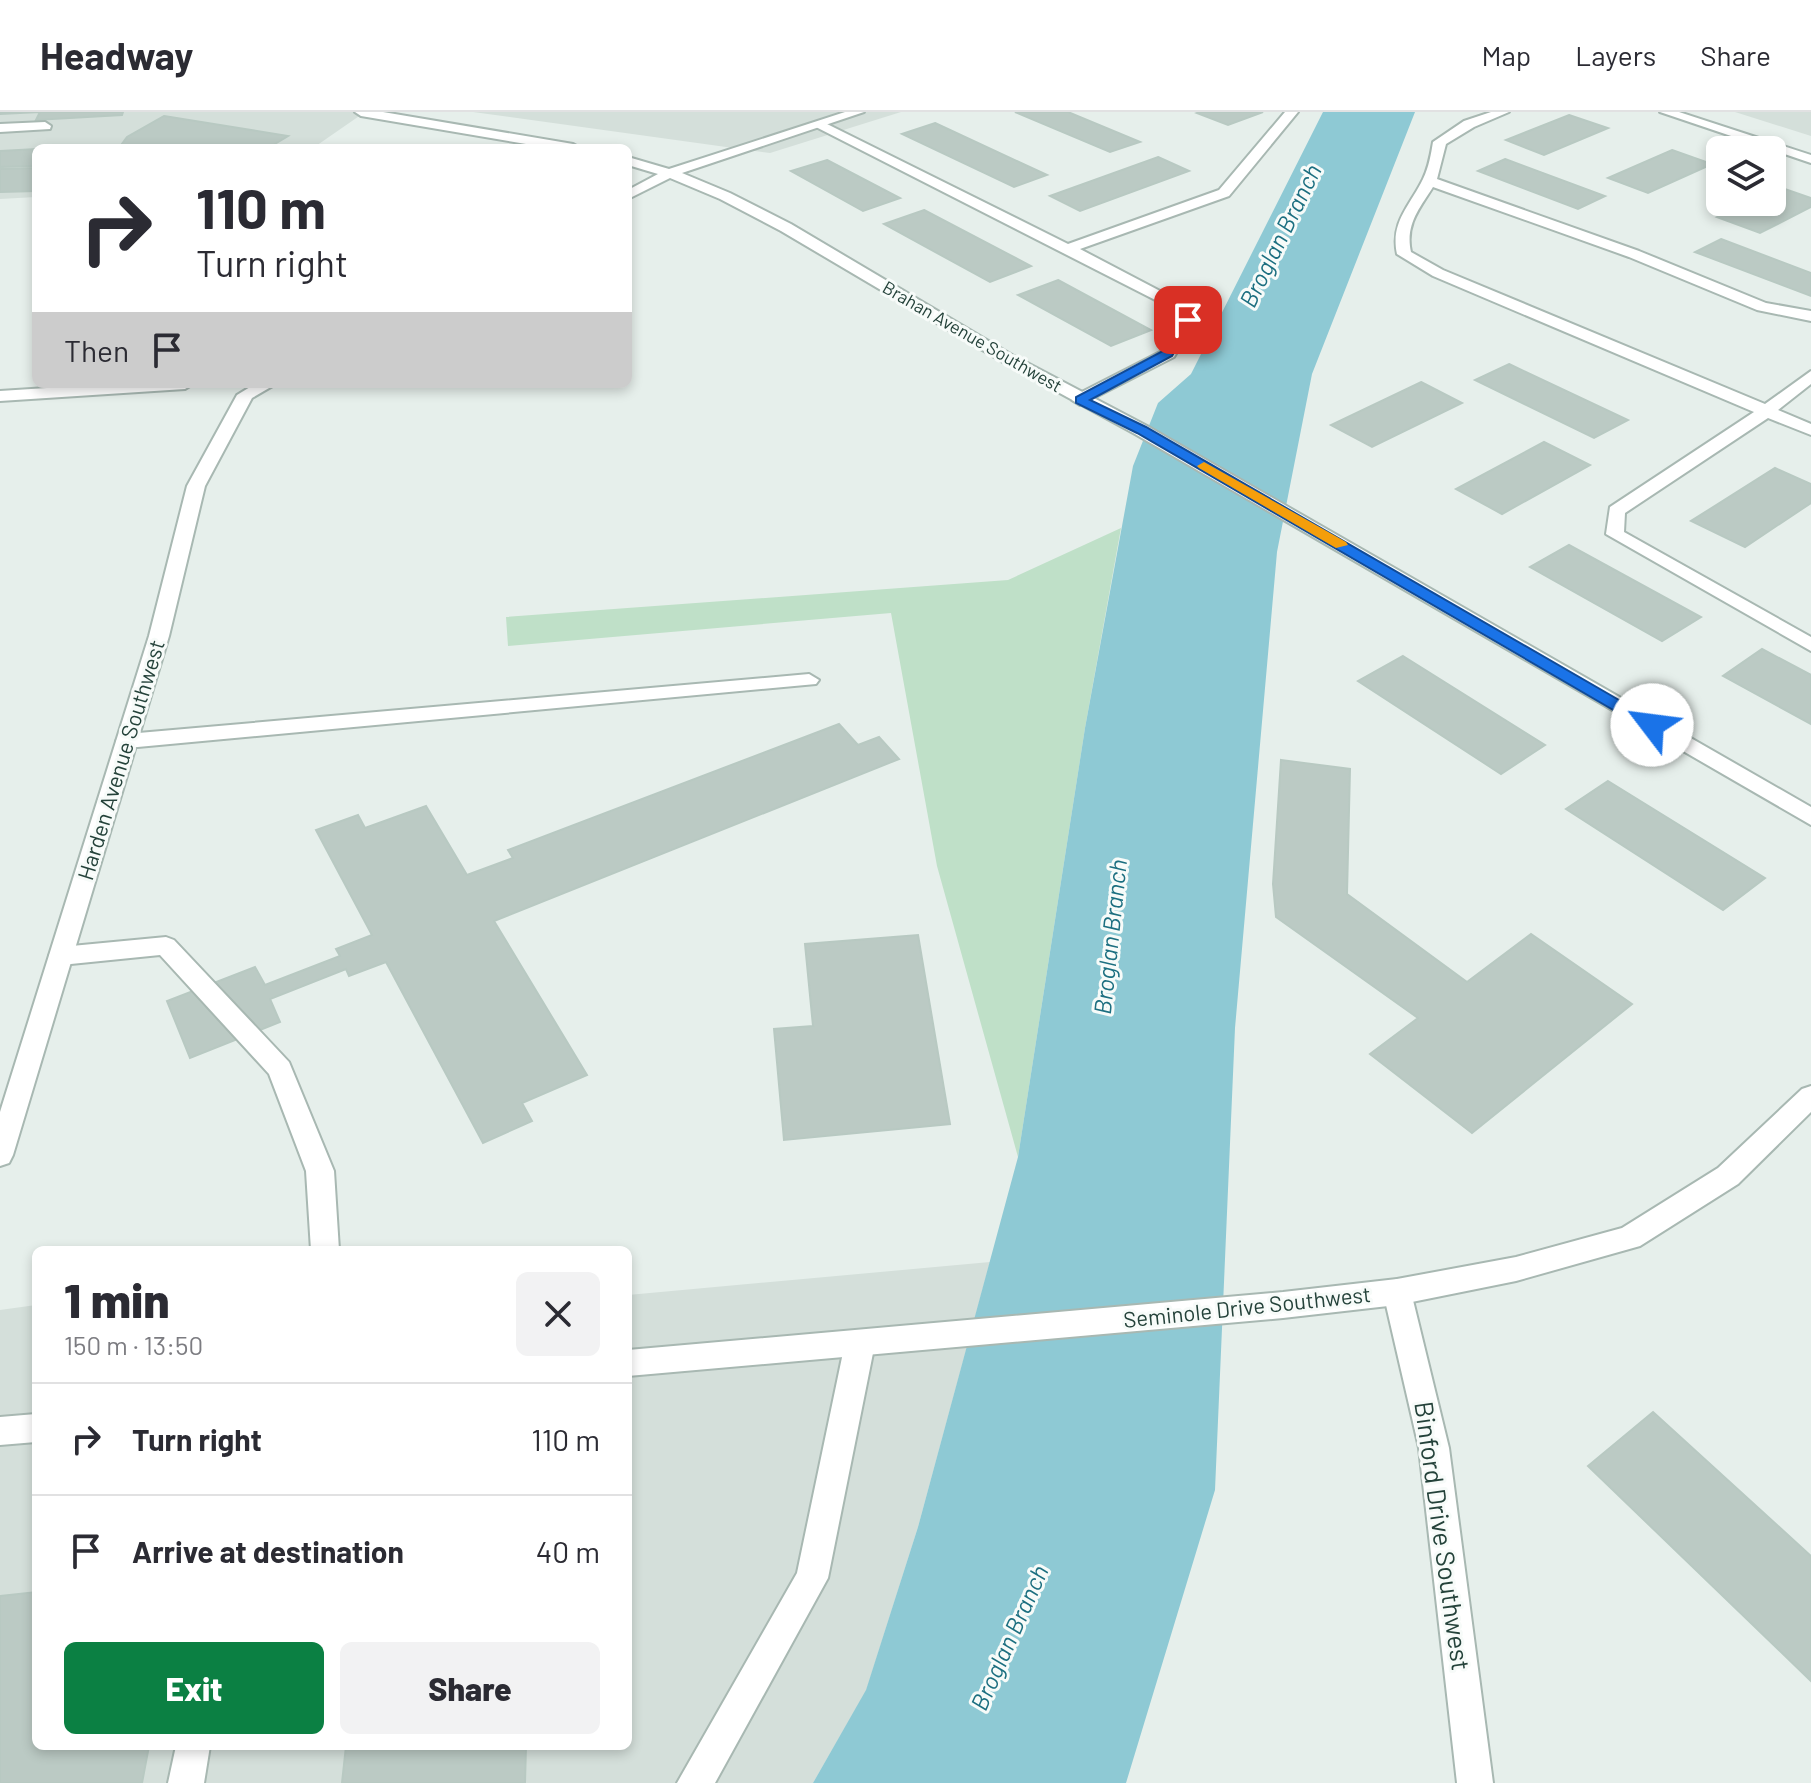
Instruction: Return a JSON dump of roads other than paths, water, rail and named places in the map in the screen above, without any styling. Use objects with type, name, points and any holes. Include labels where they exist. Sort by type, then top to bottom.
[{"type":"street","points":[[361,112],[549,144]]},
{"type":"street","points":[[632,193],[672,172],[858,112]]},
{"type":"street","points":[[1070,248],[1224,193],[1292,112]]},
{"type":"street","points":[[1503,112],[1469,124],[1440,142],[1429,181],[1407,215],[1399,237],[1404,254],[1438,273],[1811,430]]},
{"type":"street","points":[[1666,112],[1811,159]]},
{"type":"street","points":[[3,128],[14,114]]},
{"type":"street","points":[[818,125],[1001,217],[1070,248],[1176,305],[1188,320],[1168,354],[1080,400]]},
{"type":"street","points":[[3,128],[45,126]]},
{"type":"street","name":"Brahan Avenue Southwest","points":[[632,162],[672,172],[746,203],[1080,400],[1141,430],[1811,817]]},
{"type":"street","points":[[1429,181],[1634,254],[1762,307],[1811,316]]},
{"type":"street","points":[[1811,376],[1768,410],[1616,511],[1615,534],[1811,645]]},
{"type":"street","points":[[0,396],[123,388]]},
{"type":"street","name":"Harden Avenue Southwest","points":[[0,1155],[159,636],[196,486],[245,395],[260,388]]},
{"type":"street","points":[[127,741],[809,680]]},
{"type":"street","points":[[61,956],[166,946],[280,1069],[320,1171],[325,1246]]},
{"type":"street","name":"Seminole Drive Southwest","points":[[632,1363],[1283,1305],[1397,1292],[1516,1269],[1630,1238],[1728,1176],[1811,1096]]},
{"type":"street","name":"Binford Drive Southwest","points":[[1397,1292],[1434,1448],[1475,1783]]},
{"type":"street","points":[[695,1783],[812,1578],[860,1343]]},
{"type":"street","points":[[0,1431],[32,1428]]},
{"type":"street","points":[[186,1783],[192,1750]]},
{"type":"water","name":"Broglan Branch","points":[[1323,112],[1415,112],[1312,374],[1277,552],[1235,1028],[1215,1490],[1126,1783],[813,1783],[866,1690],[918,1527],[1018,1157],[1085,728],[1133,466],[1158,403],[1191,374]]}]
